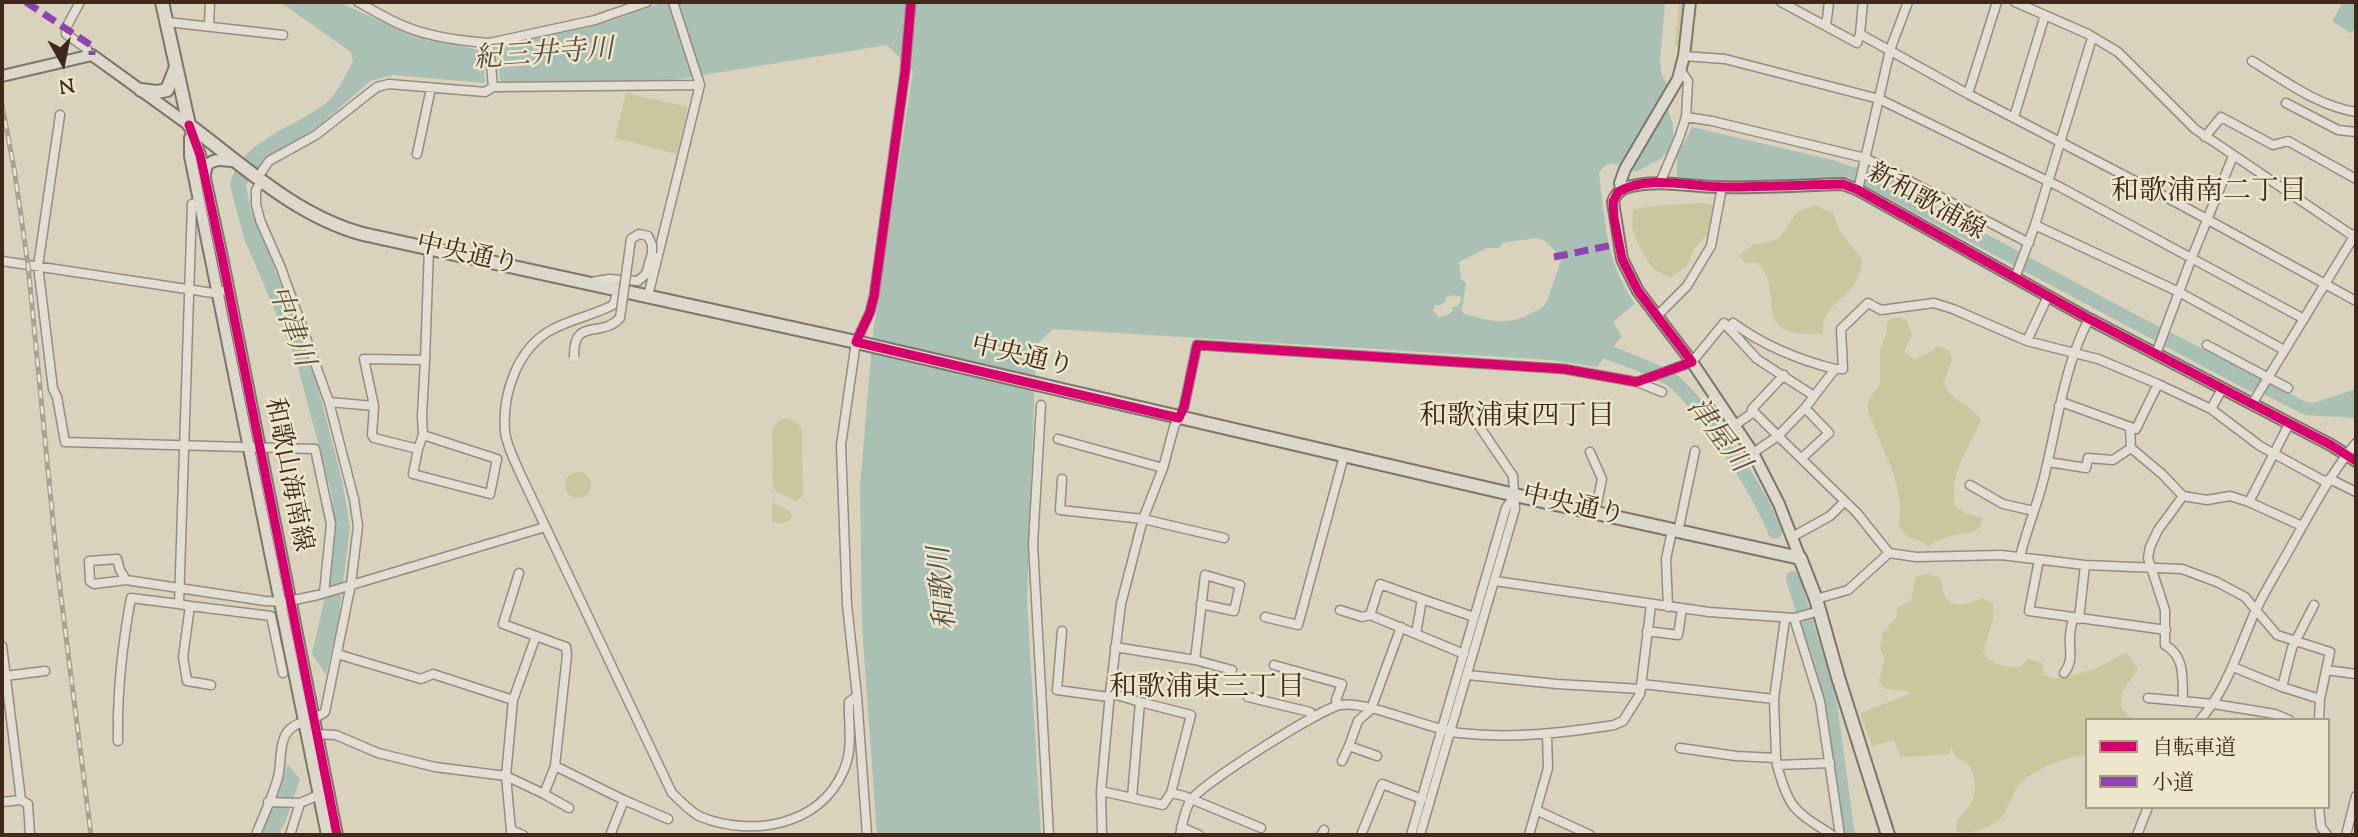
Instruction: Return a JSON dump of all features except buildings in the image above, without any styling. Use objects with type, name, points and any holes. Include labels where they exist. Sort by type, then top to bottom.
[{"type":"highway","points":[[162,2],[189,125]]},
{"type":"highway","points":[[141,90],[167,90],[177,64]]},
{"type":"highway","name":"中央通り","points":[[189,125],[293,204],[335,226],[861,343],[1344,456],[1800,558]]},
{"type":"highway","points":[[1800,558],[1888,835]]},
{"type":"main road","points":[[1690,2],[1681,71],[1625,169],[1620,183],[1621,190],[1613,202],[1622,260],[1638,291],[1692,362],[1753,453],[1779,504],[1800,558]]},
{"type":"main road","points":[[2,76],[87,55],[97,57],[189,125]]},
{"type":"main road","name":"和歌山海南線","points":[[189,125],[206,182],[224,291],[309,721],[324,793],[337,835]]},
{"type":"main road","name":"和歌山海南線","points":[[189,125],[190,156],[224,291]]},
{"type":"main road","points":[[206,182],[206,167],[209,162],[220,159],[238,161]]},
{"type":"main road","name":"新和歌浦線","points":[[1621,190],[1640,184],[1660,183],[1723,187],[1843,184],[1859,187],[2017,274],[2048,296],[2089,319],[2157,351],[2222,389],[2253,401],[2356,461]]},
{"type":"main road","name":"和歌山海南線","points":[[324,793],[327,835]]},
{"type":"street","points":[[80,2],[66,28],[66,34],[87,49],[87,55]]},
{"type":"street","points":[[209,26],[210,2]]},
{"type":"street","points":[[358,2],[398,24],[420,32],[489,45],[595,20],[647,2]]},
{"type":"street","points":[[648,296],[700,82],[673,2]]},
{"type":"street","points":[[867,835],[845,570],[841,445],[861,343],[874,296],[905,72],[911,2]]},
{"type":"street","points":[[1781,2],[1857,43],[1863,2]]},
{"type":"street","points":[[1800,12],[1801,2]]},
{"type":"street","points":[[1826,26],[1829,2]]},
{"type":"street","points":[[1859,187],[1890,50],[1908,2]]},
{"type":"street","points":[[1968,94],[1997,2]]},
{"type":"street","points":[[2015,2],[2088,34],[2118,52],[2205,137],[2355,236],[2253,401]]},
{"type":"street","points":[[2014,117],[2045,15]]},
{"type":"street","points":[[167,22],[284,35]]},
{"type":"street","points":[[1860,34],[2356,301]]},
{"type":"street","points":[[2017,274],[2062,141],[2092,38]]},
{"type":"street","points":[[489,45],[493,85]]},
{"type":"street","points":[[1684,56],[1725,59],[1879,99],[2048,182],[2304,319]]},
{"type":"street","points":[[2252,61],[2315,99],[2336,109],[2356,112]]},
{"type":"street","points":[[1660,183],[1686,117],[1688,81],[1681,71]]},
{"type":"street","points":[[256,835],[279,776],[287,732],[325,712],[358,526],[354,499],[329,402],[281,268],[260,220],[256,190],[259,177],[269,161],[316,135],[377,87],[389,84],[485,92],[493,85],[700,82]]},
{"type":"street","points":[[417,154],[431,88]]},
{"type":"street","points":[[2286,103],[2338,131],[2356,132]]},
{"type":"street","points":[[60,115],[38,266],[53,389],[57,397],[65,442],[184,444],[316,451],[331,524],[321,594]]},
{"type":"street","points":[[1686,117],[1712,121],[1864,161],[2029,243]]},
{"type":"street","points":[[2205,137],[2221,117],[2273,145],[2288,141],[2356,179]]},
{"type":"street","points":[[2157,351],[2232,156]]},
{"type":"street","points":[[1657,316],[1687,285],[1711,246],[1723,187]]},
{"type":"street","points":[[179,604],[192,204],[200,202]]},
{"type":"street","points":[[2035,225],[2179,292],[2284,350]]},
{"type":"street","points":[[574,357],[575,340],[579,334],[604,328],[620,318],[631,239],[639,234],[648,236],[652,253],[646,274],[638,281],[600,279],[584,283]]},
{"type":"street","points":[[423,435],[497,459],[490,494],[413,474],[423,435],[429,248]]},
{"type":"street","points":[[2,261],[189,289],[224,291]]},
{"type":"street","points":[[618,291],[613,305],[554,329],[528,350],[509,386],[505,433],[519,471],[672,793],[699,817],[729,829],[755,831],[782,826],[808,813],[823,801],[843,772],[851,744],[849,702],[857,696]]},
{"type":"street","points":[[2027,341],[2048,296]]},
{"type":"street","points":[[1729,327],[1733,323],[1763,342],[1814,364],[1843,369],[1840,329],[1868,303],[1881,310],[1934,303],[2027,341],[2076,353],[2158,384],[2211,409],[2274,454],[2325,481],[2330,479],[2356,492]]},
{"type":"street","points":[[2020,557],[2048,462],[2060,406],[2080,336],[2089,319]]},
{"type":"street","points":[[1640,380],[1692,362],[1724,323],[1753,355],[1814,396]]},
{"type":"street","points":[[1753,355],[1763,342]]},
{"type":"street","points":[[1102,835],[1101,791],[1109,695],[1121,604],[1143,519],[1184,407],[1197,345],[1564,369],[1640,380],[1662,392]]},
{"type":"street","points":[[2207,345],[2266,379],[2288,388]]},
{"type":"street","points":[[418,449],[374,438],[372,435],[374,406],[364,359],[425,360]]},
{"type":"street","points":[[1753,453],[1778,436],[1805,408],[1835,369]]},
{"type":"street","points":[[1751,414],[1752,409],[1784,375]]},
{"type":"street","points":[[2060,406],[2064,403],[2136,429],[2158,384]]},
{"type":"street","points":[[2211,409],[2222,389]]},
{"type":"street","points":[[329,402],[374,406]]},
{"type":"street","points":[[1041,405],[1033,544],[1049,835]]},
{"type":"street","points":[[1802,458],[1829,433],[1805,408]]},
{"type":"street","points":[[1411,835],[1468,675],[1515,509],[1513,475],[1477,423],[1477,412]]},
{"type":"street","points":[[1735,425],[1754,412],[1866,523],[1889,553],[1916,557],[2001,555],[2085,565],[2182,569],[2196,572],[2245,597],[2277,635],[2330,652],[2320,699],[2319,718]]},
{"type":"street","points":[[2249,502],[2289,424]]},
{"type":"street","points":[[2130,427],[2131,448],[2183,496],[2207,500],[2230,496],[2302,526]]},
{"type":"street","points":[[1058,439],[1163,468]]},
{"type":"street","points":[[2202,718],[2214,704],[2233,667],[2255,611],[2302,526],[2345,455],[2356,443]]},
{"type":"street","points":[[2048,462],[2086,468],[2088,458],[2113,460],[2131,448]]},
{"type":"street","points":[[1668,607],[1666,559],[1695,451]]},
{"type":"street","points":[[1590,452],[1602,479],[1595,513]]},
{"type":"street","points":[[1265,617],[1298,625],[1344,456]]},
{"type":"street","points":[[1062,479],[1060,510],[1143,519],[1224,538]]},
{"type":"street","points":[[1970,485],[2003,504],[2034,511]]},
{"type":"street","points":[[1420,835],[1474,617],[1506,508],[1515,495]]},
{"type":"street","points":[[2183,496],[2158,530],[2148,558],[2162,601],[2165,645],[2180,657],[2183,701]]},
{"type":"street","points":[[1792,537],[1830,516],[1844,502]]},
{"type":"street","points":[[126,580],[117,559],[89,561],[92,584],[126,580],[285,601],[321,594],[545,527]]},
{"type":"street","points":[[1495,581],[1682,609],[1793,618],[1848,590],[1889,553]]},
{"type":"street","points":[[2039,560],[2029,611],[2166,630]]},
{"type":"street","points":[[2064,673],[2069,667],[2070,636],[2076,618],[2085,565]]},
{"type":"street","points":[[519,573],[503,624],[566,647],[567,655],[555,766],[544,794]]},
{"type":"street","points":[[1195,660],[1201,604],[1205,575],[1240,584],[1234,611],[1201,604]]},
{"type":"street","points":[[1370,615],[1380,584],[1474,617]]},
{"type":"street","points":[[118,741],[118,686],[131,598],[271,616],[284,673]]},
{"type":"street","points":[[1416,634],[1422,599]]},
{"type":"street","points":[[1199,835],[1181,831],[1191,800],[1230,769],[1314,717],[1339,705],[1371,709],[1446,731],[1547,735],[1614,725],[1623,721],[1641,687],[1651,604]]},
{"type":"street","points":[[2282,687],[2295,642],[2314,605]]},
{"type":"street","points":[[190,606],[183,657],[187,681],[211,685]]},
{"type":"street","points":[[1647,631],[1678,635],[1682,609]]},
{"type":"street","points":[[1340,610],[1362,617],[1370,615],[1464,654]]},
{"type":"street","points":[[1793,618],[1773,699],[1777,761],[1791,805],[1797,812],[1832,835]]},
{"type":"street","points":[[1793,618],[1820,701],[1840,835]]},
{"type":"street","points":[[1342,761],[1358,721],[1371,709],[1401,627]]},
{"type":"street","points":[[1062,631],[1057,690],[1109,695],[1191,715],[1171,793],[1163,805],[1101,791]]},
{"type":"street","points":[[523,835],[511,833],[506,776],[513,700],[536,636]]},
{"type":"street","points":[[2,646],[21,800]]},
{"type":"street","points":[[1115,647],[1195,660],[1232,670]]},
{"type":"street","points":[[337,654],[421,679],[433,674],[513,700]]},
{"type":"street","points":[[1275,665],[1342,684],[1336,700],[1339,705]]},
{"type":"street","points":[[2233,667],[2320,699]]},
{"type":"street","points":[[2326,670],[2356,674]]},
{"type":"street","points":[[5,676],[45,671]]},
{"type":"street","points":[[1468,675],[1773,699]]},
{"type":"street","points":[[1248,697],[1310,712],[1314,717]]},
{"type":"street","points":[[2148,698],[2214,704],[2283,718]]},
{"type":"street","points":[[1132,798],[1140,702]]},
{"type":"street","points":[[312,734],[337,735],[378,754],[435,767],[506,776],[569,807]]},
{"type":"street","points":[[1529,835],[1548,768],[1547,735]]},
{"type":"street","points":[[1349,746],[1377,756]]},
{"type":"street","points":[[1680,748],[1777,761],[1830,763]]},
{"type":"street","points":[[555,766],[668,819]]},
{"type":"street","points":[[1361,835],[1382,784],[1422,799]]},
{"type":"street","points":[[270,802],[296,803],[324,793]]},
{"type":"street","points":[[1171,793],[1261,828]]},
{"type":"street","points":[[2,802],[21,800],[29,804],[30,835]]},
{"type":"street","points":[[611,833],[624,800]]},
{"type":"street","points":[[2346,835],[2356,801]]},
{"type":"street","points":[[290,835],[296,803]]},
{"type":"street","points":[[2137,835],[2147,809]]},
{"type":"street","points":[[2319,809],[2321,827],[2327,835]]},
{"type":"street","points":[[1536,810],[1590,835]]},
{"type":"shaded area","points":[[1679,2],[1684,2],[1681,45],[1675,45]]},
{"type":"shaded area","points":[[626,93],[688,107],[677,154],[615,138]]},
{"type":"shaded area","points":[[1703,203],[1715,206],[1711,231],[1693,250],[1687,266],[1671,278],[1653,269],[1632,228],[1633,210]]},
{"type":"shaded area","points":[[1815,205],[1833,213],[1839,230],[1862,259],[1857,279],[1831,309],[1824,321],[1822,334],[1798,333],[1784,329],[1772,312],[1766,275],[1758,263],[1745,263],[1739,255],[1753,245],[1779,239],[1797,212]]},
{"type":"shaded area","points":[[1899,317],[1907,321],[1912,335],[1904,352],[1915,359],[1938,346],[1948,349],[1952,360],[1943,383],[1952,395],[1972,410],[1981,421],[1957,472],[1954,494],[1955,506],[1967,514],[1982,517],[1981,527],[1941,539],[1929,546],[1909,538],[1899,527],[1899,494],[1867,406],[1880,384],[1880,350],[1888,320]]},
{"type":"shaded area","points":[[785,418],[796,422],[802,432],[803,496],[796,501],[777,492],[773,487],[772,429]]},
{"type":"shaded area","points":[[578,472],[587,476],[591,485],[587,494],[578,498],[569,494],[565,485],[569,476]]},
{"type":"shaded area","points":[[772,502],[789,511],[792,516],[788,521],[772,522]]},
{"type":"shaded area","points":[[1927,574],[1940,578],[1948,601],[1957,605],[1982,598],[1993,604],[1993,619],[1983,652],[1994,663],[2020,667],[2028,659],[2042,663],[2044,675],[2055,679],[2097,668],[2126,652],[2138,669],[2122,692],[2121,708],[2131,718],[2085,718],[2085,755],[2052,764],[2028,777],[2016,789],[1999,819],[1974,832],[1956,831],[1957,819],[1972,802],[1975,786],[1970,767],[1957,758],[1951,747],[1949,754],[1900,757],[1894,740],[1872,746],[1860,713],[1910,694],[1908,691],[1885,689],[1879,681],[1885,659],[1880,648],[1883,632],[1896,618],[1898,608],[1911,600],[1916,577]]},
{"type":"water","name":"中津川","points":[[280,2],[339,2],[408,34],[483,51],[485,83],[393,75],[370,81],[317,128],[267,157],[246,185],[251,210],[310,357],[342,480],[350,527],[338,623],[326,675],[312,654],[334,543],[333,499],[296,360],[244,238],[230,185],[245,156],[270,136],[313,112],[330,99],[353,62],[351,52]]},
{"type":"water","points":[[664,2],[1665,2],[1660,62],[1662,76],[1667,83],[1667,104],[1673,125],[1673,141],[1683,145],[1692,127],[1833,160],[1852,167],[1873,168],[1944,211],[2121,307],[2306,402],[2313,403],[2356,389],[2356,418],[2305,415],[2263,394],[2249,391],[1850,178],[1740,182],[1677,177],[1677,158],[1664,154],[1662,158],[1636,172],[1620,165],[1606,165],[1599,174],[1608,242],[1618,272],[1635,304],[1613,322],[1622,336],[1597,367],[1552,360],[1053,329],[1036,345],[1027,600],[1041,835],[877,835],[862,626],[860,486],[873,333],[913,71],[887,45],[661,82],[500,81],[496,46],[608,22]],"holes":[[[1536,238],[1544,240],[1562,258],[1544,306],[1533,313],[1505,321],[1464,314],[1462,310],[1466,283],[1461,279],[1459,262],[1487,248],[1499,248],[1503,243]],[[1460,296],[1461,301],[1456,307],[1452,307],[1453,311],[1448,315],[1439,317],[1433,311],[1435,305],[1440,305],[1446,301],[1446,297]]]},
{"type":"water","points":[[2343,2],[2356,2],[2356,26],[2351,33],[2332,21]]},
{"type":"water","points":[[288,764],[300,779],[286,820],[278,835],[260,835]]},
{"type":"waterway","name":"津屋川","points":[[1596,348],[1659,373],[1680,387],[1744,472],[1775,532]]},
{"type":"waterway","name":"津屋川","points":[[1793,578],[1830,703],[1849,835]]},
{"type":"railway","points":[[2,105],[28,265],[58,573],[91,835]]},
{"type":"marked path","points":[[26,2],[92,46],[92,55]]},
{"type":"marked path","points":[[1554,257],[1618,244]]},
{"type":"cycle path","points":[[911,2],[905,72],[874,296],[870,312],[856,342],[1179,418],[1184,407],[1197,345],[1564,369],[1637,382],[1692,362],[1638,291],[1622,259],[1613,202],[1618,192],[1656,183],[1724,187],[1843,184],[2089,319],[2331,445],[2356,461]]},
{"type":"cycle path","points":[[189,125],[200,155],[222,257],[337,835]]},
{"type":"district","name":"和歌浦南二丁目","points":[[2209,194]]},
{"type":"district","name":"和歌浦東四丁目","points":[[1517,419]]},
{"type":"district","name":"和歌浦東三丁目","points":[[1207,690]]},
{"type":"water label","name":"紀三井寺川","points":[[544,57]]},
{"type":"water label","name":"和歌川","points":[[946,588]]}]
